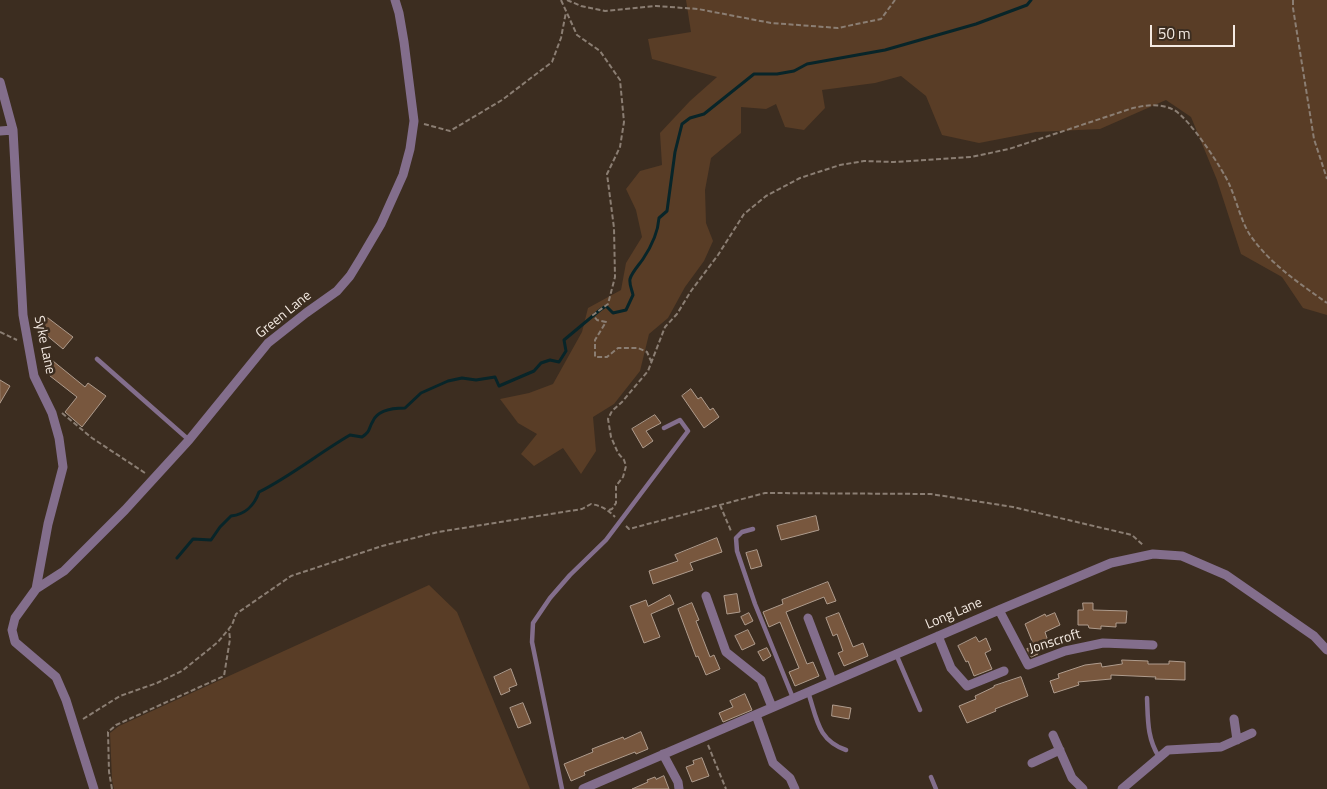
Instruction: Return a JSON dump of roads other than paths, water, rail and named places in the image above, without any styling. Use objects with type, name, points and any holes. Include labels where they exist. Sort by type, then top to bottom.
[{"type":"street","name":"Green Lane","points":[[36,589],[64,571],[125,510],[189,440],[268,343],[337,291],[350,276],[380,224],[403,175],[410,149],[414,121],[404,42],[395,0]]},
{"type":"street","name":"Syke Lane","points":[[0,82],[13,130],[23,315],[34,376],[52,413],[59,438],[63,467],[48,524],[36,589]]},
{"type":"street","points":[[0,132],[13,130]]},
{"type":"street","name":"Long Lane","points":[[583,789],[597,786],[663,754],[1111,563],[1153,554],[1182,556],[1226,575],[1314,636],[1327,650]]},
{"type":"street","points":[[36,589],[15,618],[12,630],[15,642],[56,677],[66,700],[94,789]]},
{"type":"street","points":[[706,596],[726,652],[761,680],[772,707]]},
{"type":"street","name":"Jonscroft","points":[[999,610],[1028,665],[1065,651],[1103,643],[1153,645]]},
{"type":"street","points":[[808,618],[832,682]]},
{"type":"street","points":[[938,636],[952,668],[968,686],[1004,671]]},
{"type":"street","points":[[756,715],[773,763],[790,778],[795,789]]},
{"type":"street","points":[[1234,719],[1237,740]]},
{"type":"street","points":[[1122,789],[1168,750],[1221,747],[1252,733]]},
{"type":"street","points":[[1054,736],[1072,778],[1082,789]]},
{"type":"street","points":[[1032,763],[1060,750]]},
{"type":"street","points":[[663,754],[678,782],[679,789]]},
{"type":"lane","points":[[97,359],[189,440]]},
{"type":"lane","points":[[562,789],[532,642],[533,624],[550,598],[606,540],[688,430],[680,420],[664,428]]},
{"type":"lane","points":[[753,529],[742,532],[736,538],[736,543],[756,604],[793,698]]},
{"type":"lane","points":[[896,654],[920,710]]},
{"type":"lane","points":[[808,692],[826,739],[846,750]]},
{"type":"lane","points":[[1147,698],[1149,734],[1152,746],[1159,757]]},
{"type":"lane","points":[[931,778],[936,789]]},
{"type":"waterway","points":[[177,558],[193,539],[211,540],[231,516],[249,508],[259,492],[350,435],[362,437],[365,435],[375,417],[382,412],[405,408],[421,393],[448,381],[462,378],[476,380],[495,377],[499,386],[534,371],[541,363],[550,360],[559,362],[566,351],[564,340],[600,310],[606,306],[613,313],[626,310],[633,295],[630,283],[631,276],[651,244],[659,218],[667,211],[675,152],[682,124],[690,118],[704,114],[754,74],[777,74],[794,71],[807,64],[885,50],[976,24],[1027,5],[1031,0]]}]
